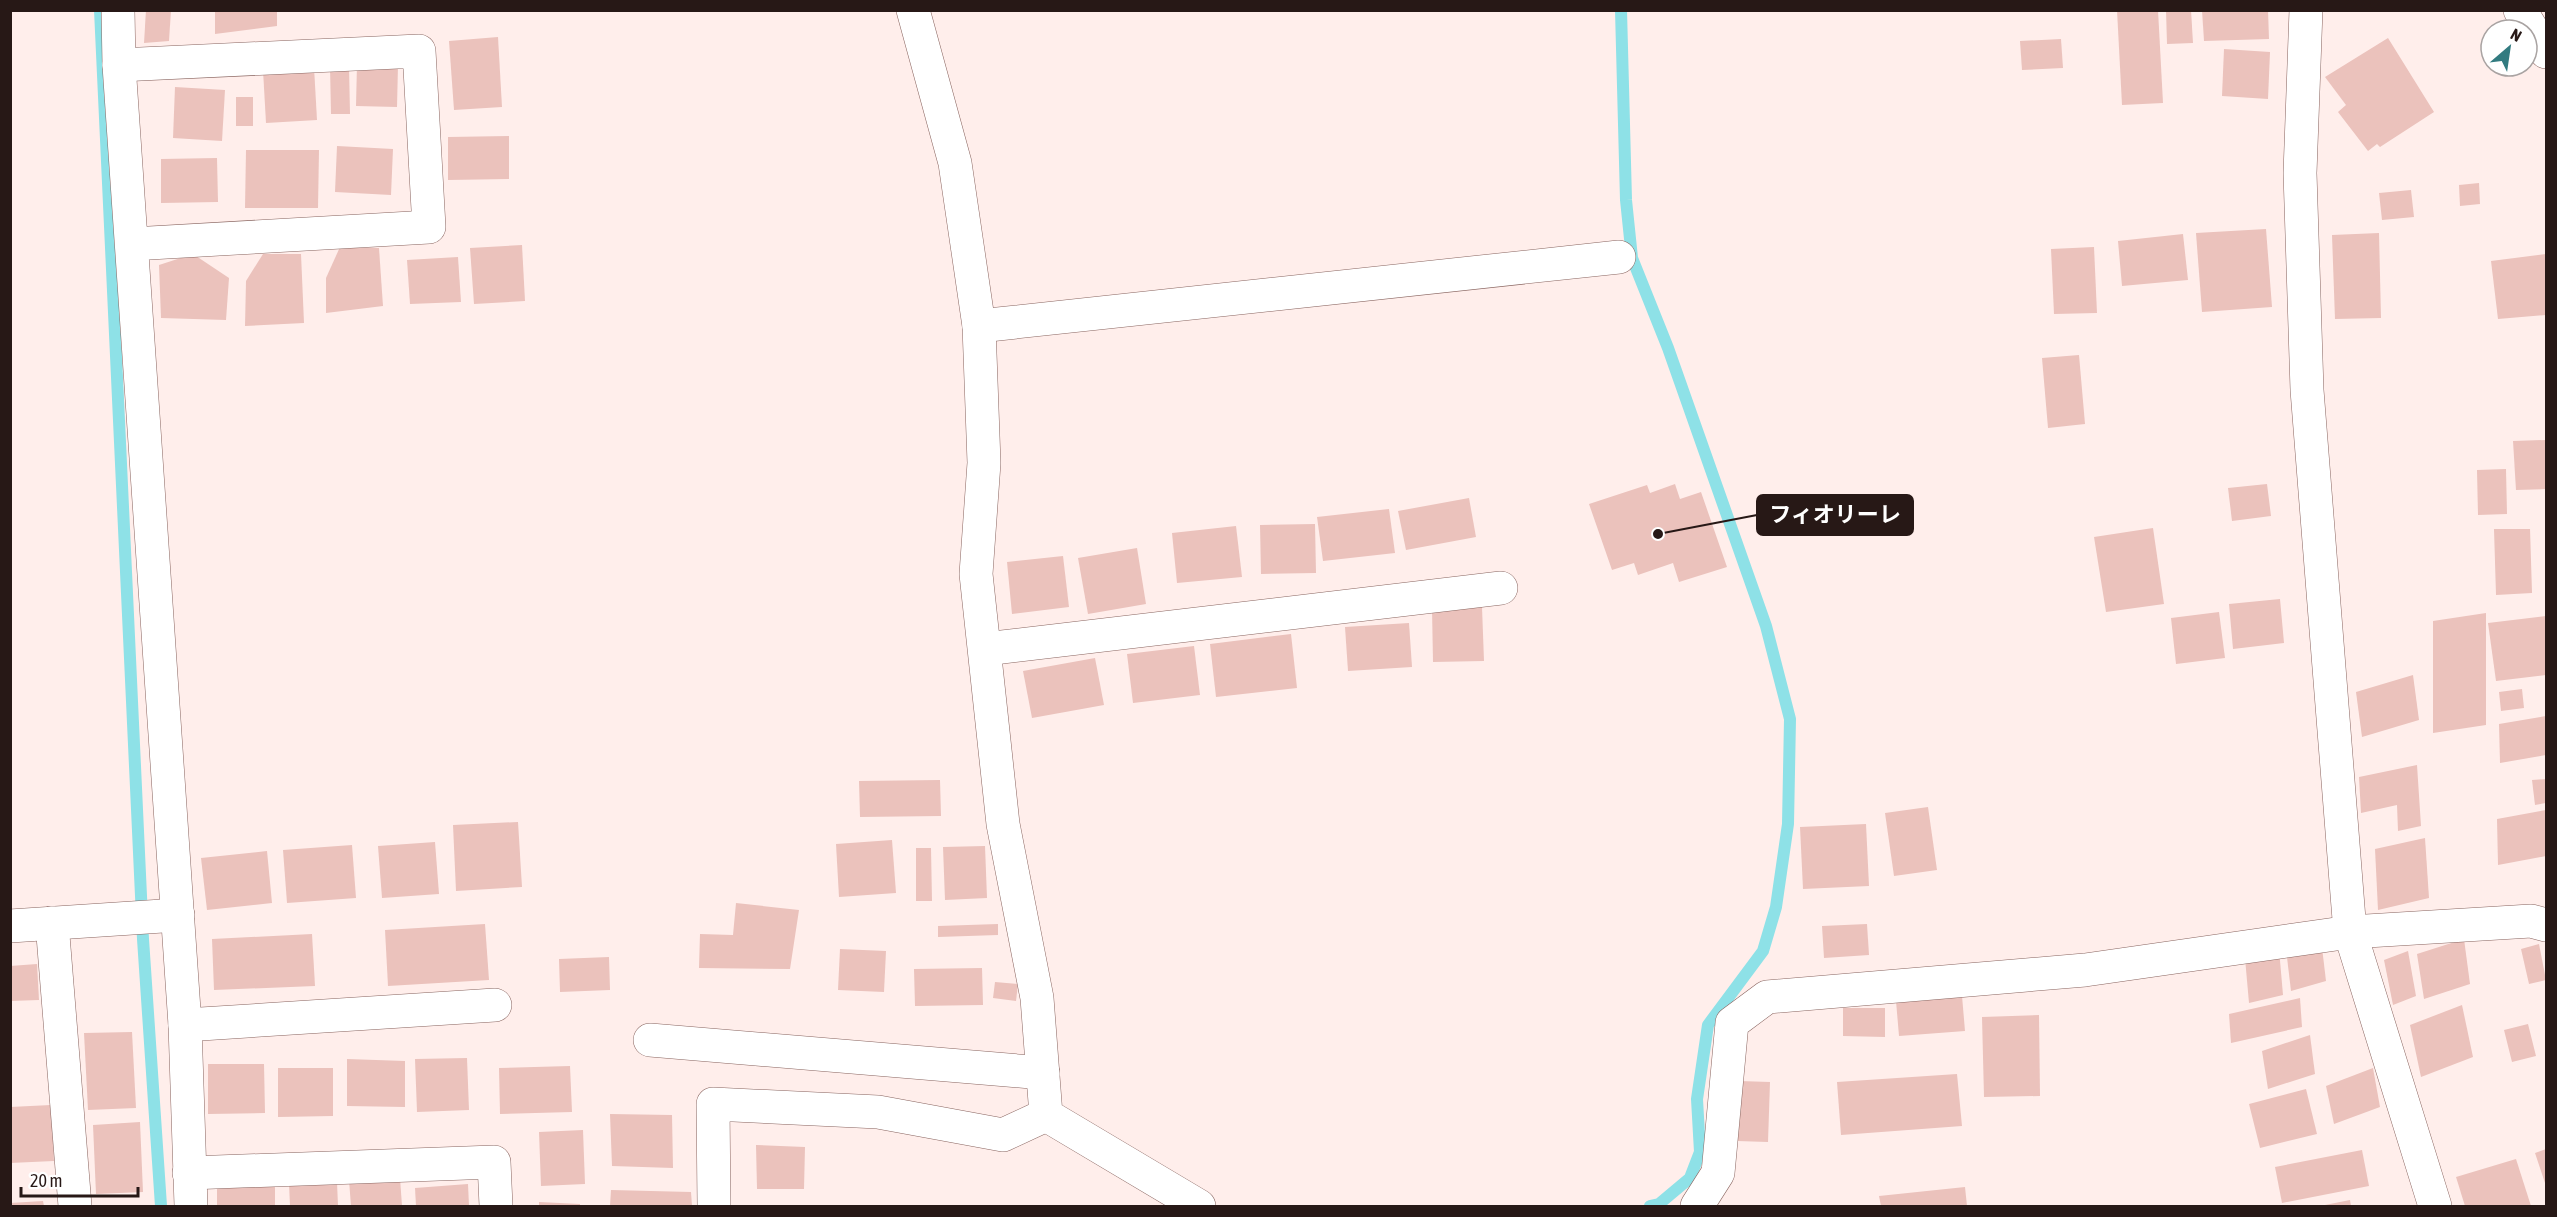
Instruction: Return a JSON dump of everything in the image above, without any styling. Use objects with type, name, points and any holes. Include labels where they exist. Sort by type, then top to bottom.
[{"type":"street","points":[[118,10],[119,64],[185,1025],[191,1206]]},
{"type":"street","points":[[913,10],[955,163],[979,326],[984,463],[976,574],[1003,824],[1037,998],[1046,1115]]},
{"type":"street","points":[[2306,10],[2300,173],[2307,390],[2350,932],[2435,1206]]},
{"type":"street","points":[[2520,10],[2547,52]]},
{"type":"street","points":[[119,64],[419,51],[429,227],[132,243]]},
{"type":"street","points":[[979,326],[1619,256]]},
{"type":"street","points":[[985,649],[1502,588]]},
{"type":"street","points":[[10,926],[178,915]]},
{"type":"street","points":[[1697,1206],[1718,1173],[1732,1023],[1767,997],[2085,970],[2350,932],[2532,921],[2547,925]]},
{"type":"street","points":[[52,922],[75,1206]]},
{"type":"street","points":[[185,1025],[495,1005]]},
{"type":"street","points":[[650,1040],[1043,1073]]},
{"type":"street","points":[[714,1206],[713,1104],[878,1112],[1003,1135],[1046,1115]]},
{"type":"street","points":[[1046,1115],[1200,1206]]},
{"type":"street","points":[[189,1173],[494,1162],[496,1206]]},
{"type":"building","points":[[146,10],[171,10],[169,41],[144,43]]},
{"type":"building","points":[[215,10],[277,10],[277,26],[215,34]]},
{"type":"building","points":[[2117,10],[2158,10],[2163,103],[2122,105]]},
{"type":"building","points":[[2166,10],[2191,10],[2193,43],[2167,44]]},
{"type":"building","points":[[2202,10],[2268,10],[2269,39],[2204,41]]},
{"type":"building","points":[[498,37],[502,107],[454,110],[449,41]]},
{"type":"building","points":[[2388,38],[2434,112],[2380,147],[2377,144],[2368,151],[2338,112],[2346,105],[2325,77]]},
{"type":"building","points":[[2061,39],[2063,68],[2022,70],[2020,41]]},
{"type":"building","points":[[2224,49],[2270,52],[2268,99],[2222,96]]},
{"type":"building","points":[[357,64],[398,65],[397,107],[356,106]]},
{"type":"building","points":[[330,66],[349,66],[350,114],[331,114]]},
{"type":"building","points":[[314,67],[317,120],[266,123],[263,70]]},
{"type":"building","points":[[175,87],[225,90],[222,141],[173,138]]},
{"type":"building","points":[[236,97],[253,97],[253,126],[236,126]]},
{"type":"building","points":[[509,136],[509,179],[448,180],[448,137]]},
{"type":"building","points":[[337,146],[393,149],[391,195],[335,192]]},
{"type":"building","points":[[246,150],[319,150],[318,208],[245,208]]},
{"type":"building","points":[[217,158],[218,202],[161,203],[161,159]]},
{"type":"building","points":[[2479,183],[2480,204],[2460,206],[2459,185]]},
{"type":"building","points":[[2411,190],[2414,217],[2382,220],[2379,193]]},
{"type":"building","points":[[2266,229],[2272,307],[2202,312],[2196,233]]},
{"type":"building","points":[[2379,233],[2381,318],[2335,319],[2332,235]]},
{"type":"building","points":[[2183,234],[2188,280],[2122,286],[2118,241]]},
{"type":"building","points":[[522,245],[525,301],[474,304],[470,248]]},
{"type":"building","points":[[340,247],[379,248],[383,306],[326,313],[326,278]]},
{"type":"building","points":[[2094,247],[2097,313],[2054,314],[2051,249]]},
{"type":"building","points":[[193,254],[229,278],[226,320],[161,318],[159,265]]},
{"type":"building","points":[[263,254],[301,254],[304,323],[245,326],[246,281]]},
{"type":"building","points":[[2546,254],[2546,315],[2498,319],[2491,261]]},
{"type":"building","points":[[458,257],[461,302],[410,304],[407,260]]},
{"type":"building","points":[[2079,355],[2085,424],[2048,428],[2042,358]]},
{"type":"building","points":[[2546,440],[2546,489],[2516,490],[2513,441]]},
{"type":"building","points":[[2506,469],[2507,514],[2478,515],[2477,470]]},
{"type":"building","points":[[1675,484],[1680,499],[1701,492],[1727,567],[1679,582],[1673,563],[1638,575],[1634,563],[1612,570],[1589,504],[1647,485],[1650,493]]},
{"type":"building","points":[[2267,484],[2271,516],[2232,521],[2228,488]]},
{"type":"building","points":[[1469,498],[1476,537],[1406,550],[1398,511]]},
{"type":"building","points":[[1389,509],[1395,553],[1323,561],[1317,517]]},
{"type":"building","points":[[1315,524],[1316,573],[1261,574],[1260,525]]},
{"type":"building","points":[[1236,526],[1242,577],[1177,583],[1172,533]]},
{"type":"building","points":[[2153,528],[2164,604],[2106,612],[2094,537]]},
{"type":"building","points":[[2494,529],[2530,529],[2532,593],[2496,595]]},
{"type":"building","points":[[1137,548],[1146,604],[1088,614],[1078,558]]},
{"type":"building","points":[[1063,556],[1069,607],[1012,614],[1007,562]]},
{"type":"building","points":[[2280,599],[2284,643],[2233,649],[2229,604]]},
{"type":"building","points":[[1482,607],[1484,661],[1433,662],[1432,608]]},
{"type":"building","points":[[2219,612],[2225,658],[2176,664],[2171,618]]},
{"type":"building","points":[[2486,613],[2486,725],[2433,733],[2433,621]]},
{"type":"building","points":[[2546,616],[2546,675],[2496,681],[2488,623]]},
{"type":"building","points":[[1409,623],[1412,667],[1348,671],[1345,627]]},
{"type":"building","points":[[1291,634],[1297,688],[1216,697],[1210,644]]},
{"type":"building","points":[[1194,646],[1200,695],[1133,703],[1127,654]]},
{"type":"building","points":[[1095,658],[1104,705],[1032,718],[1023,671]]},
{"type":"building","points":[[2413,675],[2419,720],[2362,737],[2356,692]]},
{"type":"building","points":[[2522,689],[2524,708],[2501,711],[2499,692]]},
{"type":"building","points":[[2546,716],[2546,755],[2500,763],[2499,724]]},
{"type":"building","points":[[2417,765],[2421,826],[2398,831],[2397,805],[2361,813],[2359,777]]},
{"type":"building","points":[[2546,779],[2546,803],[2535,805],[2532,780]]},
{"type":"building","points":[[940,780],[941,816],[860,817],[859,781]]},
{"type":"building","points":[[1928,807],[1937,870],[1894,876],[1885,813]]},
{"type":"building","points":[[2546,810],[2546,856],[2498,865],[2497,819]]},
{"type":"building","points":[[518,822],[522,887],[456,891],[453,825]]},
{"type":"building","points":[[1866,824],[1869,886],[1803,889],[1800,827]]},
{"type":"building","points":[[2425,838],[2429,898],[2378,910],[2375,849]]},
{"type":"building","points":[[892,840],[896,893],[839,897],[836,844]]},
{"type":"building","points":[[435,842],[439,894],[382,898],[378,846]]},
{"type":"building","points":[[352,845],[356,898],[287,903],[283,850]]},
{"type":"building","points":[[985,846],[987,898],[945,900],[943,847]]},
{"type":"building","points":[[916,848],[931,848],[932,901],[916,901]]},
{"type":"building","points":[[267,851],[272,903],[207,910],[201,858]]},
{"type":"building","points":[[736,903],[799,910],[790,969],[699,968],[700,934],[733,935]]},
{"type":"building","points":[[485,924],[489,980],[388,986],[385,930]]},
{"type":"building","points":[[998,924],[998,935],[938,937],[938,926]]},
{"type":"building","points":[[1867,924],[1869,955],[1824,958],[1822,926]]},
{"type":"building","points":[[312,934],[315,986],[214,990],[212,939]]},
{"type":"building","points":[[2321,939],[2326,981],[2291,991],[2286,949]]},
{"type":"building","points":[[2464,939],[2470,984],[2424,999],[2417,954]]},
{"type":"building","points":[[2539,944],[2546,980],[2529,984],[2521,949]]},
{"type":"building","points":[[840,949],[886,951],[884,992],[838,990]]},
{"type":"building","points":[[2279,949],[2283,995],[2249,1003],[2245,958]]},
{"type":"building","points":[[2408,951],[2416,996],[2393,1005],[2384,960]]},
{"type":"building","points":[[609,957],[610,990],[560,992],[559,959]]},
{"type":"building","points":[[37,964],[39,1000],[10,1001],[10,966]]},
{"type":"building","points":[[982,968],[983,1005],[915,1006],[914,969]]},
{"type":"building","points":[[995,982],[1018,984],[1016,1001],[993,998]]},
{"type":"building","points":[[1961,984],[1965,1031],[1899,1036],[1895,989]]},
{"type":"building","points":[[2300,998],[2302,1027],[2231,1043],[2229,1014]]},
{"type":"building","points":[[2462,1005],[2473,1057],[2421,1077],[2410,1025]]},
{"type":"building","points":[[1843,1008],[1885,1008],[1885,1037],[1843,1036]]},
{"type":"building","points":[[2039,1015],[2040,1096],[1984,1097],[1982,1017]]},
{"type":"building","points":[[2528,1024],[2536,1056],[2512,1062],[2504,1030]]},
{"type":"building","points":[[132,1032],[136,1108],[88,1110],[84,1033]]},
{"type":"building","points":[[2310,1035],[2315,1074],[2268,1089],[2262,1051]]},
{"type":"building","points":[[467,1058],[469,1110],[417,1112],[415,1059]]},
{"type":"building","points":[[347,1059],[405,1061],[405,1107],[347,1106]]},
{"type":"building","points":[[208,1064],[264,1064],[265,1113],[208,1114]]},
{"type":"building","points":[[570,1066],[572,1112],[500,1114],[499,1068]]},
{"type":"building","points":[[278,1068],[333,1068],[333,1116],[278,1117]]},
{"type":"building","points":[[2373,1068],[2380,1107],[2334,1124],[2326,1086]]},
{"type":"building","points":[[1957,1074],[1962,1126],[1841,1135],[1837,1082]]},
{"type":"building","points":[[1739,1081],[1770,1082],[1768,1142],[1737,1141]]},
{"type":"building","points":[[2306,1089],[2317,1134],[2260,1148],[2249,1104]]},
{"type":"building","points":[[51,1105],[54,1161],[10,1163],[10,1107]]},
{"type":"building","points":[[610,1114],[672,1115],[673,1168],[612,1166]]},
{"type":"building","points":[[140,1122],[143,1192],[96,1194],[93,1125]]},
{"type":"building","points":[[583,1130],[585,1184],[541,1186],[539,1132]]},
{"type":"building","points":[[756,1145],[805,1147],[804,1189],[757,1189]]},
{"type":"building","points":[[2546,1149],[2546,1186],[2535,1153]]},
{"type":"building","points":[[2362,1150],[2369,1186],[2282,1203],[2275,1167]]},
{"type":"building","points":[[2516,1159],[2531,1206],[2465,1206],[2456,1177]]},
{"type":"building","points":[[400,1178],[402,1206],[351,1206],[349,1180]]},
{"type":"building","points":[[337,1182],[338,1206],[290,1206],[289,1183]]},
{"type":"building","points":[[468,1184],[469,1206],[416,1206],[415,1188]]},
{"type":"building","points":[[275,1185],[275,1206],[217,1206],[217,1186]]},
{"type":"building","points":[[1965,1187],[1967,1206],[1881,1206],[1879,1196]]},
{"type":"building","points":[[611,1190],[691,1192],[692,1206],[610,1206]]},
{"type":"building","points":[[2350,1200],[2351,1206],[2325,1206],[2325,1205]]},
{"type":"building","points":[[43,1201],[44,1206],[10,1206],[10,1203]]},
{"type":"building","points":[[539,1202],[580,1204],[580,1206],[539,1206]]},
{"type":"waterway","points":[[100,10],[143,939],[161,1206]]},
{"type":"waterway","points":[[1621,10],[1626,200],[1632,258],[1668,348],[1766,626],[1790,719],[1788,824],[1776,907],[1763,951],[1708,1025],[1697,1099],[1700,1152],[1690,1178],[1659,1204],[1650,1206]]},
{"type":"place","name":"フィオリーレ","points":[[1658,534]]}]
